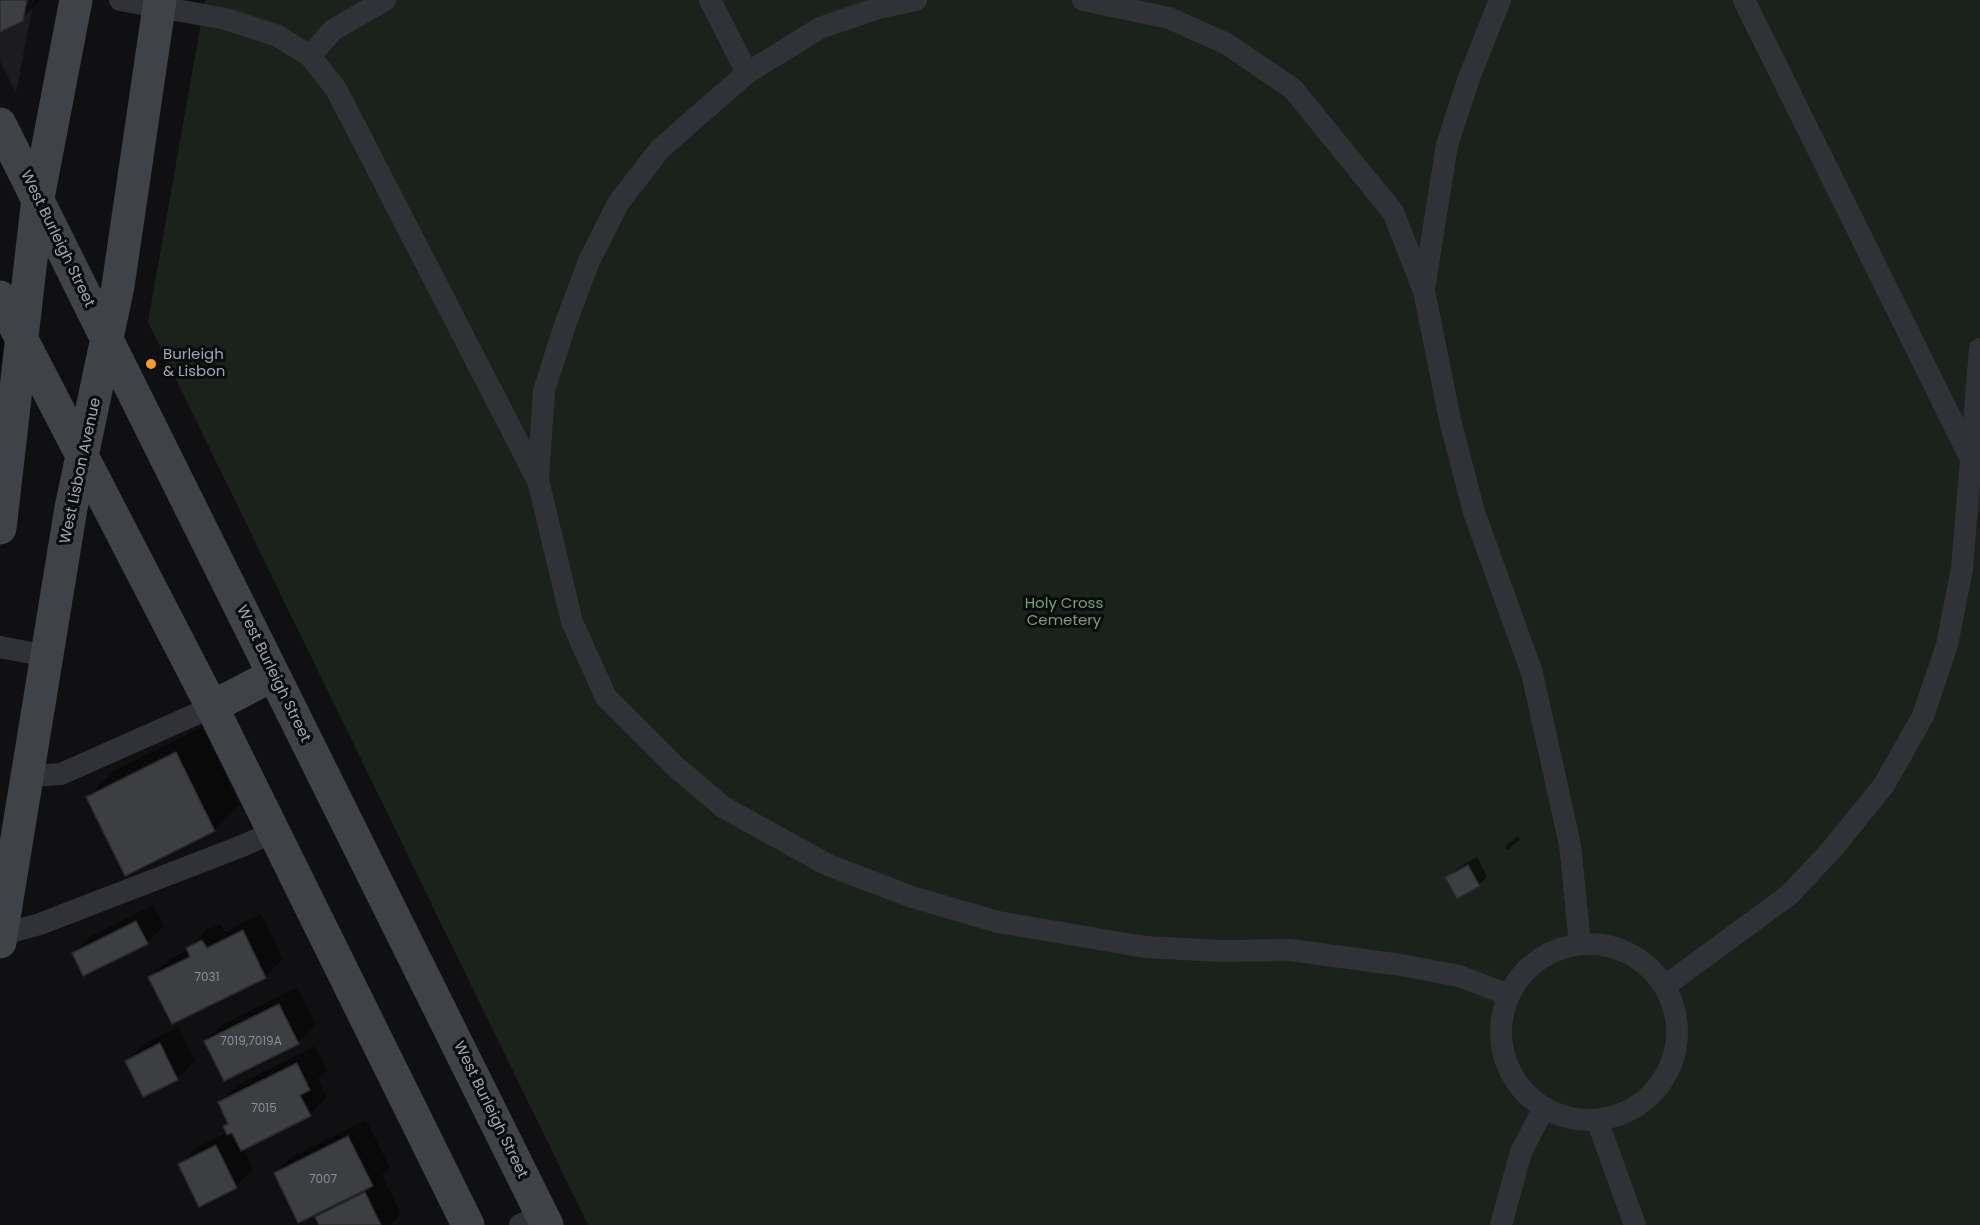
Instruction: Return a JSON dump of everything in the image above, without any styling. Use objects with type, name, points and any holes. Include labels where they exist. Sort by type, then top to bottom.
[{"type":"main road","points":[[0,528],[38,198],[76,0]]},
{"type":"main road","name":"West Lisbon Avenue","points":[[0,937],[71,508],[108,343],[160,4]]},
{"type":"main road","name":"West Burleigh Street","points":[[0,123],[273,675],[537,1222]]},
{"type":"main road","points":[[0,297],[212,707],[468,1225]]},
{"type":"main road","points":[[212,707],[273,675]]},
{"type":"lane","points":[[120,0],[160,4],[236,22],[278,36],[310,56],[336,89],[538,480],[572,622],[606,697],[676,766],[723,807],[828,865],[912,897],[998,921],[1145,946],[1221,951],[1290,950],[1401,965],[1459,976],[1509,995]]},
{"type":"lane","points":[[310,56],[333,30],[385,0]]},
{"type":"lane","points":[[710,0],[747,73]]},
{"type":"lane","points":[[538,480],[544,392],[565,325],[589,261],[619,202],[660,149],[747,73],[820,28],[878,8],[916,0]]},
{"type":"lane","points":[[1083,0],[1165,9],[1227,44],[1293,89],[1393,212],[1424,291],[1450,420],[1474,512],[1532,673],[1570,845],[1580,944]]},
{"type":"lane","points":[[1424,291],[1447,145],[1468,78],[1500,0]]},
{"type":"lane","points":[[1744,0],[1976,470]]},
{"type":"lane","points":[[1665,986],[1789,895],[1833,848],[1884,785],[1923,716],[1947,645],[1962,570],[1976,470],[1980,349]]},
{"type":"lane","points":[[0,647],[47,656]]},
{"type":"lane","points":[[27,776],[61,774],[212,707]]},
{"type":"lane","points":[[0,937],[40,924],[242,846],[273,831]]},
{"type":"lane","points":[[1580,944],[1605,945],[1628,952],[1649,967],[1665,986],[1676,1014],[1677,1043],[1668,1072],[1651,1096],[1626,1113],[1597,1120],[1570,1118],[1544,1108],[1520,1084],[1510,1070],[1502,1045],[1502,1020],[1509,995],[1521,975],[1537,960],[1558,949],[1580,944]]},
{"type":"lane","points":[[1501,1225],[1521,1152],[1544,1108]]},
{"type":"lane","points":[[1597,1120],[1635,1225]]},
{"type":"shaded area","points":[[0,0],[34,0],[16,93],[0,61]]},
{"type":"green space","name":"Holy Cross Cemetery","points":[[205,0],[1980,0],[1980,1225],[588,1225],[148,322]]},
{"type":"building","points":[[0,0],[27,0],[23,21],[0,32]]},
{"type":"building","points":[[176,752],[215,831],[125,876],[86,797]]},
{"type":"building","points":[[1468,865],[1480,886],[1457,899],[1445,877]]},
{"type":"building","points":[[136,921],[148,944],[83,976],[72,953]]},
{"type":"building","points":[[243,930],[266,978],[172,1024],[148,977],[190,957],[186,948],[202,940],[207,948]]},
{"type":"building","points":[[279,1004],[299,1044],[224,1081],[204,1041]]},
{"type":"building","points":[[160,1043],[178,1080],[143,1097],[125,1061]]},
{"type":"building","points":[[297,1063],[310,1090],[300,1095],[311,1116],[241,1151],[232,1133],[227,1135],[223,1126],[228,1124],[218,1102]]},
{"type":"building","points":[[348,1136],[373,1186],[298,1223],[274,1173]]},
{"type":"building","points":[[216,1145],[237,1188],[199,1207],[178,1164]]},
{"type":"building","points":[[365,1192],[381,1225],[319,1225],[315,1217]]},
{"type":"place","name":"Burleigh & Lisbon","points":[[151,364]]}]
